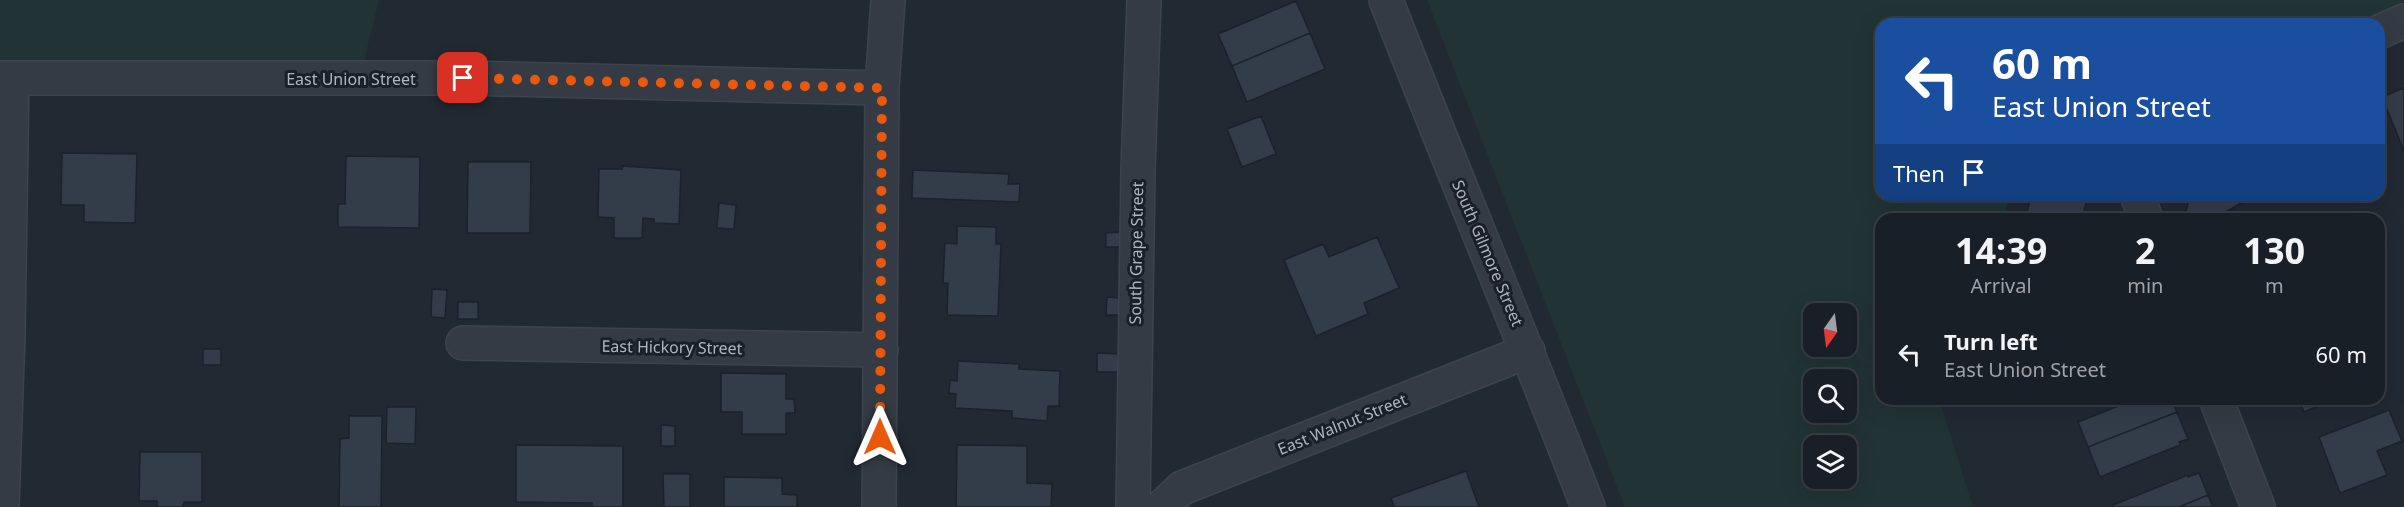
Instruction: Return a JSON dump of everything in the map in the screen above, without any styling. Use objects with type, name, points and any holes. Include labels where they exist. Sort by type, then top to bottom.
[{"type":"street","points":[[879,507],[882,88],[888,0]]},
{"type":"street","name":"South Grape Street","points":[[1133,507],[1138,171],[1144,0]]},
{"type":"street","name":"South Gilmore Street","points":[[1386,0],[1430,116],[1528,351],[1588,507]]},
{"type":"street","points":[[2385,29],[2404,21]]},
{"type":"street","points":[[2,507],[9,310],[6,78]]},
{"type":"street","name":"East Union Street","points":[[6,78],[463,78],[882,88]]},
{"type":"street","name":"East Hickory Street","points":[[463,343],[881,351]]},
{"type":"street","name":"East Walnut Street","points":[[1161,507],[1182,488],[1528,351]]},
{"type":"street","points":[[2218,405],[2258,507]]},
{"type":"shaded area","points":[[0,0],[379,0],[363,65],[0,61]]},
{"type":"shaded area","points":[[1427,0],[2404,0],[2368,18],[1875,18],[1875,201],[2008,201],[2005,213],[1875,213],[1875,405],[1943,405],[1942,408],[1973,507],[1625,507]]},
{"type":"building","points":[[1296,1],[1310,33],[1232,66],[1218,34]]},
{"type":"building","points":[[1310,33],[1325,69],[1247,102],[1232,66]]},
{"type":"building","points":[[2404,88],[2404,151],[2385,104],[2385,96]]},
{"type":"building","points":[[1261,116],[1276,154],[1242,167],[1227,129]]},
{"type":"building","points":[[62,153],[137,154],[135,223],[84,222],[84,205],[61,205]]},
{"type":"building","points":[[346,156],[420,157],[419,228],[338,227],[338,204],[345,204]]},
{"type":"building","points":[[468,162],[531,162],[530,233],[467,233]]},
{"type":"building","points":[[623,166],[681,170],[679,224],[654,223],[654,219],[643,218],[642,238],[614,238],[614,218],[598,217],[599,169],[622,169]]},
{"type":"building","points":[[913,170],[1009,174],[1008,184],[1020,184],[1019,202],[912,198]]},
{"type":"building","points":[[2030,201],[2086,201],[2084,213],[2027,213]]},
{"type":"building","points":[[2189,201],[2243,201],[2224,213],[2186,213]]},
{"type":"building","points":[[719,203],[736,205],[734,229],[717,228]]},
{"type":"building","points":[[957,226],[996,227],[996,244],[1001,244],[998,316],[947,315],[948,283],[943,283],[945,243],[957,244]]},
{"type":"building","points":[[1121,232],[1121,247],[1106,247],[1106,233]]},
{"type":"building","points":[[1377,237],[1399,288],[1364,303],[1368,314],[1316,336],[1284,260],[1323,244],[1329,257]]},
{"type":"building","points":[[432,289],[447,290],[445,318],[431,317]]},
{"type":"building","points":[[1107,297],[1119,298],[1119,315],[1106,315]]},
{"type":"building","points":[[458,302],[478,302],[478,319],[458,319]]},
{"type":"building","points":[[203,349],[221,349],[221,365],[203,365]]},
{"type":"building","points":[[1097,353],[1120,354],[1120,372],[1097,372]]},
{"type":"building","points":[[958,361],[1019,364],[1019,369],[1060,371],[1059,406],[1048,406],[1047,421],[1012,418],[1012,411],[955,408],[956,394],[949,393],[950,380],[957,381]]},
{"type":"building","points":[[721,373],[786,374],[786,399],[794,399],[795,413],[786,413],[786,434],[742,434],[742,412],[721,412]]},
{"type":"building","points":[[2121,405],[2174,405],[2177,412],[2088,447],[2078,422]]},
{"type":"building","points":[[2301,405],[2321,405],[2304,412]]},
{"type":"building","points":[[387,407],[416,407],[415,444],[386,443]]},
{"type":"building","points":[[2389,410],[2402,441],[2377,451],[2387,475],[2340,493],[2319,437]]},
{"type":"building","points":[[2177,412],[2188,439],[2179,442],[2180,445],[2100,477],[2088,447]]},
{"type":"building","points":[[349,416],[382,416],[381,507],[339,507],[340,439],[349,438]]},
{"type":"building","points":[[661,425],[675,426],[675,446],[661,446]]},
{"type":"building","points":[[516,445],[623,446],[623,507],[592,507],[592,503],[516,502]]},
{"type":"building","points":[[957,445],[1027,446],[1027,483],[1052,484],[1051,507],[956,507]]},
{"type":"building","points":[[140,452],[202,452],[202,502],[184,502],[183,507],[157,507],[157,501],[139,501]]},
{"type":"building","points":[[1466,471],[1479,507],[1392,507],[1394,506],[1391,498]]},
{"type":"building","points":[[2199,473],[2208,495],[2179,507],[2113,507],[2113,505],[2188,475],[2188,477]]},
{"type":"building","points":[[663,474],[690,474],[690,507],[664,507]]},
{"type":"building","points":[[724,477],[782,478],[782,494],[797,495],[797,507],[724,507]]},
{"type":"building","points":[[2208,495],[2213,507],[2179,507]]},
{"type":"route","points":[[463,78],[882,88],[880,437]]}]
